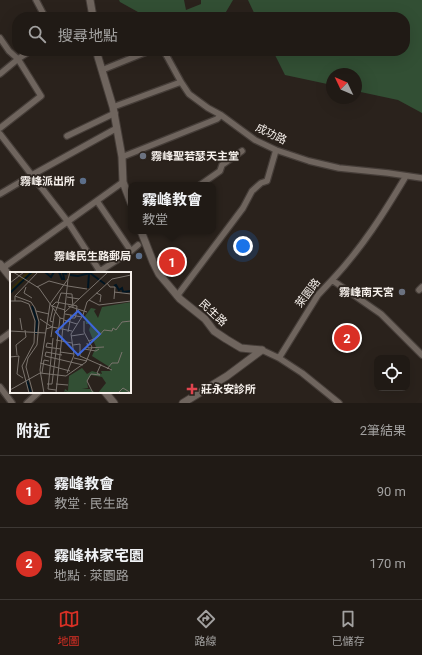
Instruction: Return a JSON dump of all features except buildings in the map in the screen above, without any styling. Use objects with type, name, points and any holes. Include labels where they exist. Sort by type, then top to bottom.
[{"type":"street","points":[[36,0],[42,12]]},
{"type":"street","points":[[90,0],[92,12]]},
{"type":"street","points":[[0,38],[12,54]]},
{"type":"street","points":[[0,128],[40,96],[18,59],[15,56]]},
{"type":"street","points":[[0,74],[22,56]]},
{"type":"street","points":[[98,56],[118,128],[122,157],[123,182],[128,195]]},
{"type":"street","points":[[102,70],[137,56]]},
{"type":"street","name":"成功路","points":[[167,56],[180,82],[189,94],[255,140],[276,150],[309,161],[339,168],[422,178]]},
{"type":"street","points":[[67,136],[114,110],[180,82]]},
{"type":"street","points":[[122,157],[217,120],[221,115]]},
{"type":"street","points":[[0,194],[32,174],[118,128]]},
{"type":"street","points":[[0,134],[68,222],[99,272],[138,245]]},
{"type":"street","points":[[177,296],[243,208],[252,191],[261,183],[267,181],[276,150]]},
{"type":"street","points":[[204,182],[220,171],[222,165],[242,151]]},
{"type":"street","points":[[332,280],[352,258],[406,176]]},
{"type":"street","points":[[10,277],[2,266],[68,222],[123,182]]},
{"type":"street","points":[[97,201],[131,251]]},
{"type":"street","name":"民生路","points":[[143,234],[159,274],[177,296],[205,319],[214,331],[241,348],[262,350],[279,358],[302,373],[339,403]]},
{"type":"street","name":"萊園路","points":[[279,358],[318,295],[332,280],[381,314],[422,355]]},
{"type":"street","points":[[0,333],[3,338]]},
{"type":"street","points":[[183,403],[227,376],[262,350]]},
{"type":"street","points":[[0,387],[12,403]]},
{"type":"street","points":[[27,403],[37,393]]},
{"type":"street","points":[[106,393],[114,403]]},
{"type":"green space","points":[[119,0],[184,0],[186,10],[201,4],[201,0],[233,0],[226,12],[138,12]]},
{"type":"green space","points":[[248,0],[422,0],[422,113],[398,100],[362,92],[362,68],[326,68],[326,84],[285,75],[276,56],[410,56],[410,12],[254,12]]},
{"type":"place","name":"霧峰聖若瑟天主堂","points":[[143,156]]},
{"type":"place","name":"霧峰派出所","points":[[83,181]]},
{"type":"place","name":"霧峰民生路郵局","points":[[139,256]]},
{"type":"place","name":"霧峰教會","points":[[172,262]]},
{"type":"place","name":"霧峰南天宮","points":[[402,292]]},
{"type":"place","name":"霧峰林家宅園","points":[[347,338]]},
{"type":"place","name":"莊永安診所","points":[[192,389]]}]
